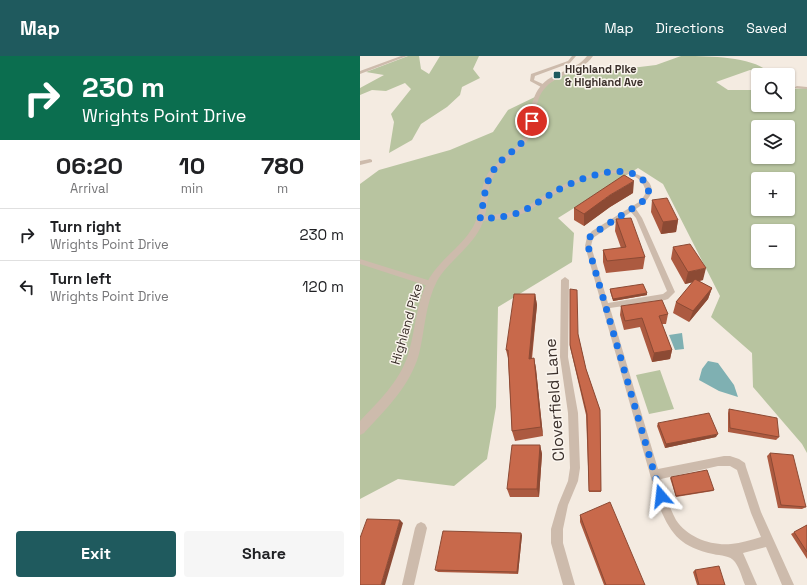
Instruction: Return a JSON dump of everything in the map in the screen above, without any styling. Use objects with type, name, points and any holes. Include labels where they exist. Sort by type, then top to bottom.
[{"type":"street","points":[[360,72],[405,56]]},
{"type":"street","points":[[574,56],[569,62],[534,75],[532,77],[532,81],[543,86],[582,64],[590,56]]},
{"type":"street","name":"Highland Pike","points":[[360,429],[389,398],[403,379],[413,354],[421,314],[431,284],[436,275],[471,236],[480,219],[490,178],[499,164],[526,139],[531,125],[536,98],[543,86]]},
{"type":"street","points":[[797,87],[807,88]]},
{"type":"street","points":[[360,163],[370,161]]},
{"type":"street","points":[[480,219],[501,217],[519,213],[567,185],[613,171],[627,172],[642,179],[649,188],[647,197],[594,233],[590,237],[588,246],[664,506],[674,527],[696,544],[707,548],[729,550],[769,541]]},
{"type":"street","points":[[605,306],[665,297],[671,292],[639,218],[632,208]]},
{"type":"street","points":[[360,261],[431,284]]},
{"type":"street","name":"Cloverfield Lane","points":[[566,280],[564,357],[573,413],[575,468],[573,481],[557,529],[563,568],[569,585]]},
{"type":"street","points":[[655,475],[727,460],[741,467],[756,513],[788,585]]},
{"type":"street","points":[[408,585],[421,528]]},
{"type":"street","points":[[729,550],[739,558],[751,585]]},
{"type":"green space","points":[[408,56],[419,56],[421,69],[429,74],[440,56],[479,56],[473,69],[480,78],[462,87],[460,95],[447,107],[421,124],[412,140],[389,153],[394,122],[391,114],[411,89],[405,83],[386,91],[372,90],[360,95],[360,88],[384,75],[366,72]]},
{"type":"green space","points":[[681,56],[730,58],[755,64],[762,68],[751,68],[751,70],[716,82],[728,90],[751,90],[751,112],[795,112],[795,89],[807,88],[807,453],[802,444],[753,387],[752,353],[711,317],[720,296],[663,184],[638,168],[558,218],[574,233],[572,262],[498,307],[496,407],[487,459],[454,486],[398,479],[360,499],[360,184],[379,170],[450,150],[493,132],[508,110],[537,96],[543,86],[575,69],[607,71],[656,65]]},
{"type":"green space","points":[[660,370],[674,409],[649,414],[636,375]]},
{"type":"water","points":[[682,333],[684,349],[675,350],[669,335]]},
{"type":"water","points":[[708,361],[718,363],[734,385],[738,397],[719,391],[699,380],[702,369]]},
{"type":"building","points":[[624,175],[634,181],[610,195],[584,214],[574,208]]},
{"type":"building","points":[[667,198],[678,220],[663,222],[652,200]]},
{"type":"building","points":[[631,218],[645,257],[607,261],[603,250],[626,247],[616,219]]},
{"type":"building","points":[[690,244],[706,268],[688,272],[673,247]]},
{"type":"building","points":[[695,279],[712,288],[693,311],[676,302]]},
{"type":"building","points":[[643,284],[647,293],[613,299],[610,289]]},
{"type":"building","points":[[570,289],[577,290],[578,334],[586,369],[600,410],[601,491],[589,491],[587,414],[570,345]]},
{"type":"building","points":[[514,294],[535,294],[529,359],[534,358],[541,427],[512,431],[508,350],[506,350]]},
{"type":"building","points":[[662,300],[668,314],[659,316],[672,350],[654,353],[642,318],[625,321],[621,306]]},
{"type":"building","points":[[729,409],[777,418],[779,437],[730,428]]},
{"type":"building","points":[[709,413],[718,434],[666,444],[658,423]]},
{"type":"building","points":[[512,445],[540,445],[537,489],[507,489]]},
{"type":"building","points":[[770,453],[793,455],[806,507],[781,505]]},
{"type":"building","points":[[707,470],[714,490],[676,496],[671,477]]},
{"type":"building","points":[[610,502],[645,585],[606,585],[580,515]]},
{"type":"building","points":[[367,519],[400,520],[381,585],[360,585],[360,538]]},
{"type":"building","points":[[807,525],[807,552],[794,532]]},
{"type":"building","points":[[443,531],[521,533],[517,572],[435,570]]},
{"type":"building","points":[[719,566],[725,585],[699,585],[695,570]]},
{"type":"place","name":"Highland Pike & Highland Ave","points":[[557,75]]},
{"type":"route","points":[[532,121],[526,139],[499,164],[488,181],[480,219],[501,217],[519,213],[567,185],[613,171],[627,172],[635,175],[642,179],[649,188],[647,197],[641,203],[590,237],[588,250],[661,496]]}]
